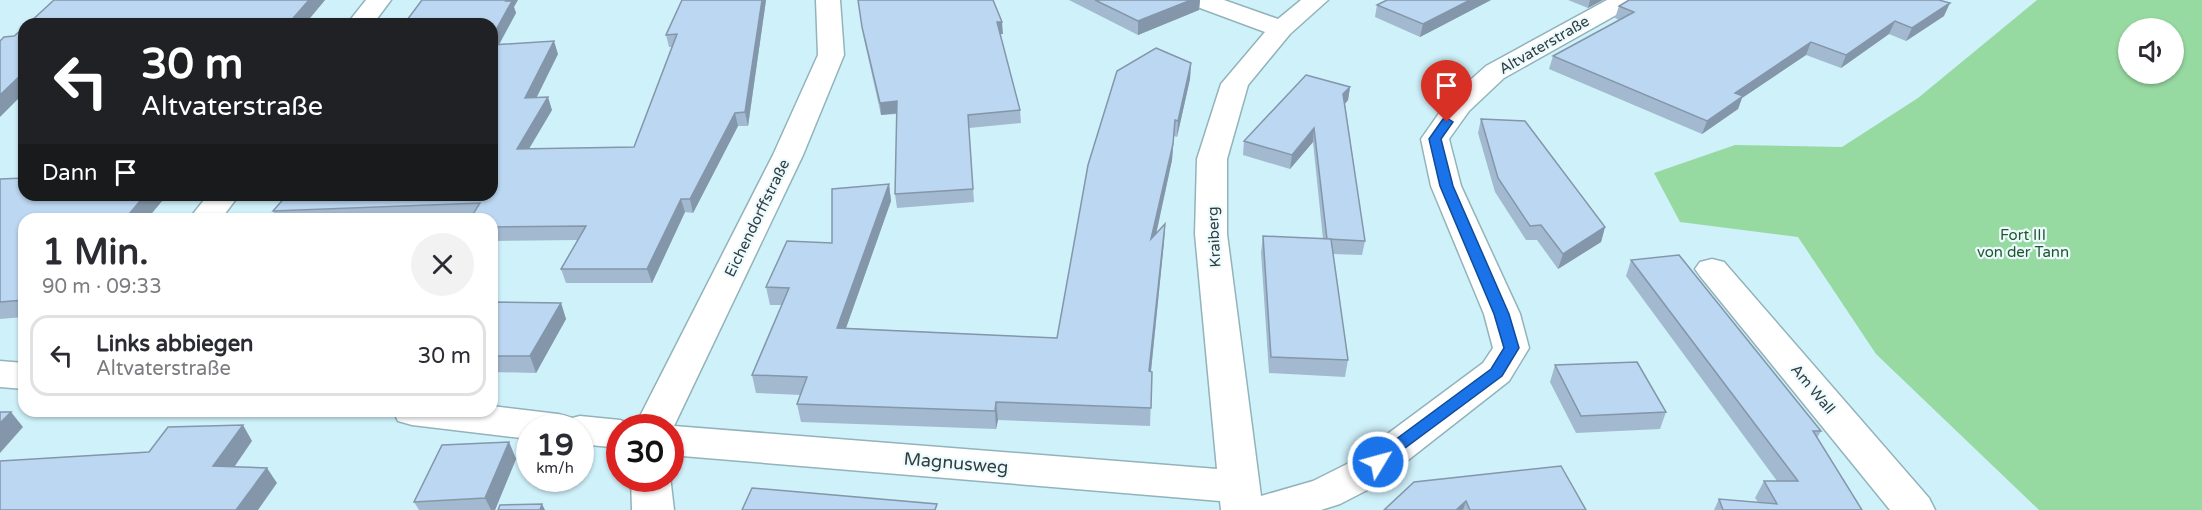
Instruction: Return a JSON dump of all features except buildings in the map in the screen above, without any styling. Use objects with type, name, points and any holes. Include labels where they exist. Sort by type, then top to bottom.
[{"type":"street","points":[[365,18],[379,0]]},
{"type":"street","name":"Eichendorffstraße","points":[[661,414],[788,155],[831,55],[828,0]]},
{"type":"street","points":[[1201,0],[1281,29]]},
{"type":"street","name":"Kraiberg","points":[[1250,502],[1211,234],[1212,159],[1234,84],[1281,29],[1316,0]]},
{"type":"street","name":"Altvaterstraße","points":[[1250,502],[1325,493],[1361,474],[1496,372],[1511,348],[1502,314],[1446,186],[1435,139],[1459,105],[1495,72],[1624,0]]},
{"type":"street","points":[[210,213],[219,201]]},
{"type":"street","name":"Am Wall","points":[[1712,269],[1914,510]]},
{"type":"street","points":[[0,374],[18,376]]},
{"type":"street","points":[[464,417],[516,423]]},
{"type":"street","name":"Magnusweg","points":[[684,441],[1250,502]]},
{"type":"street","points":[[652,492],[653,510]]},
{"type":"green space","name":"Fort III von der Tann","points":[[2037,0],[2202,0],[2202,510],[2039,510],[1876,354],[1798,237],[1680,222],[1654,173],[1735,145],[1842,147],[1918,98]]},
{"type":"route","points":[[1378,462],[1496,372],[1511,348],[1502,314],[1446,186],[1435,139],[1447,122]]}]
